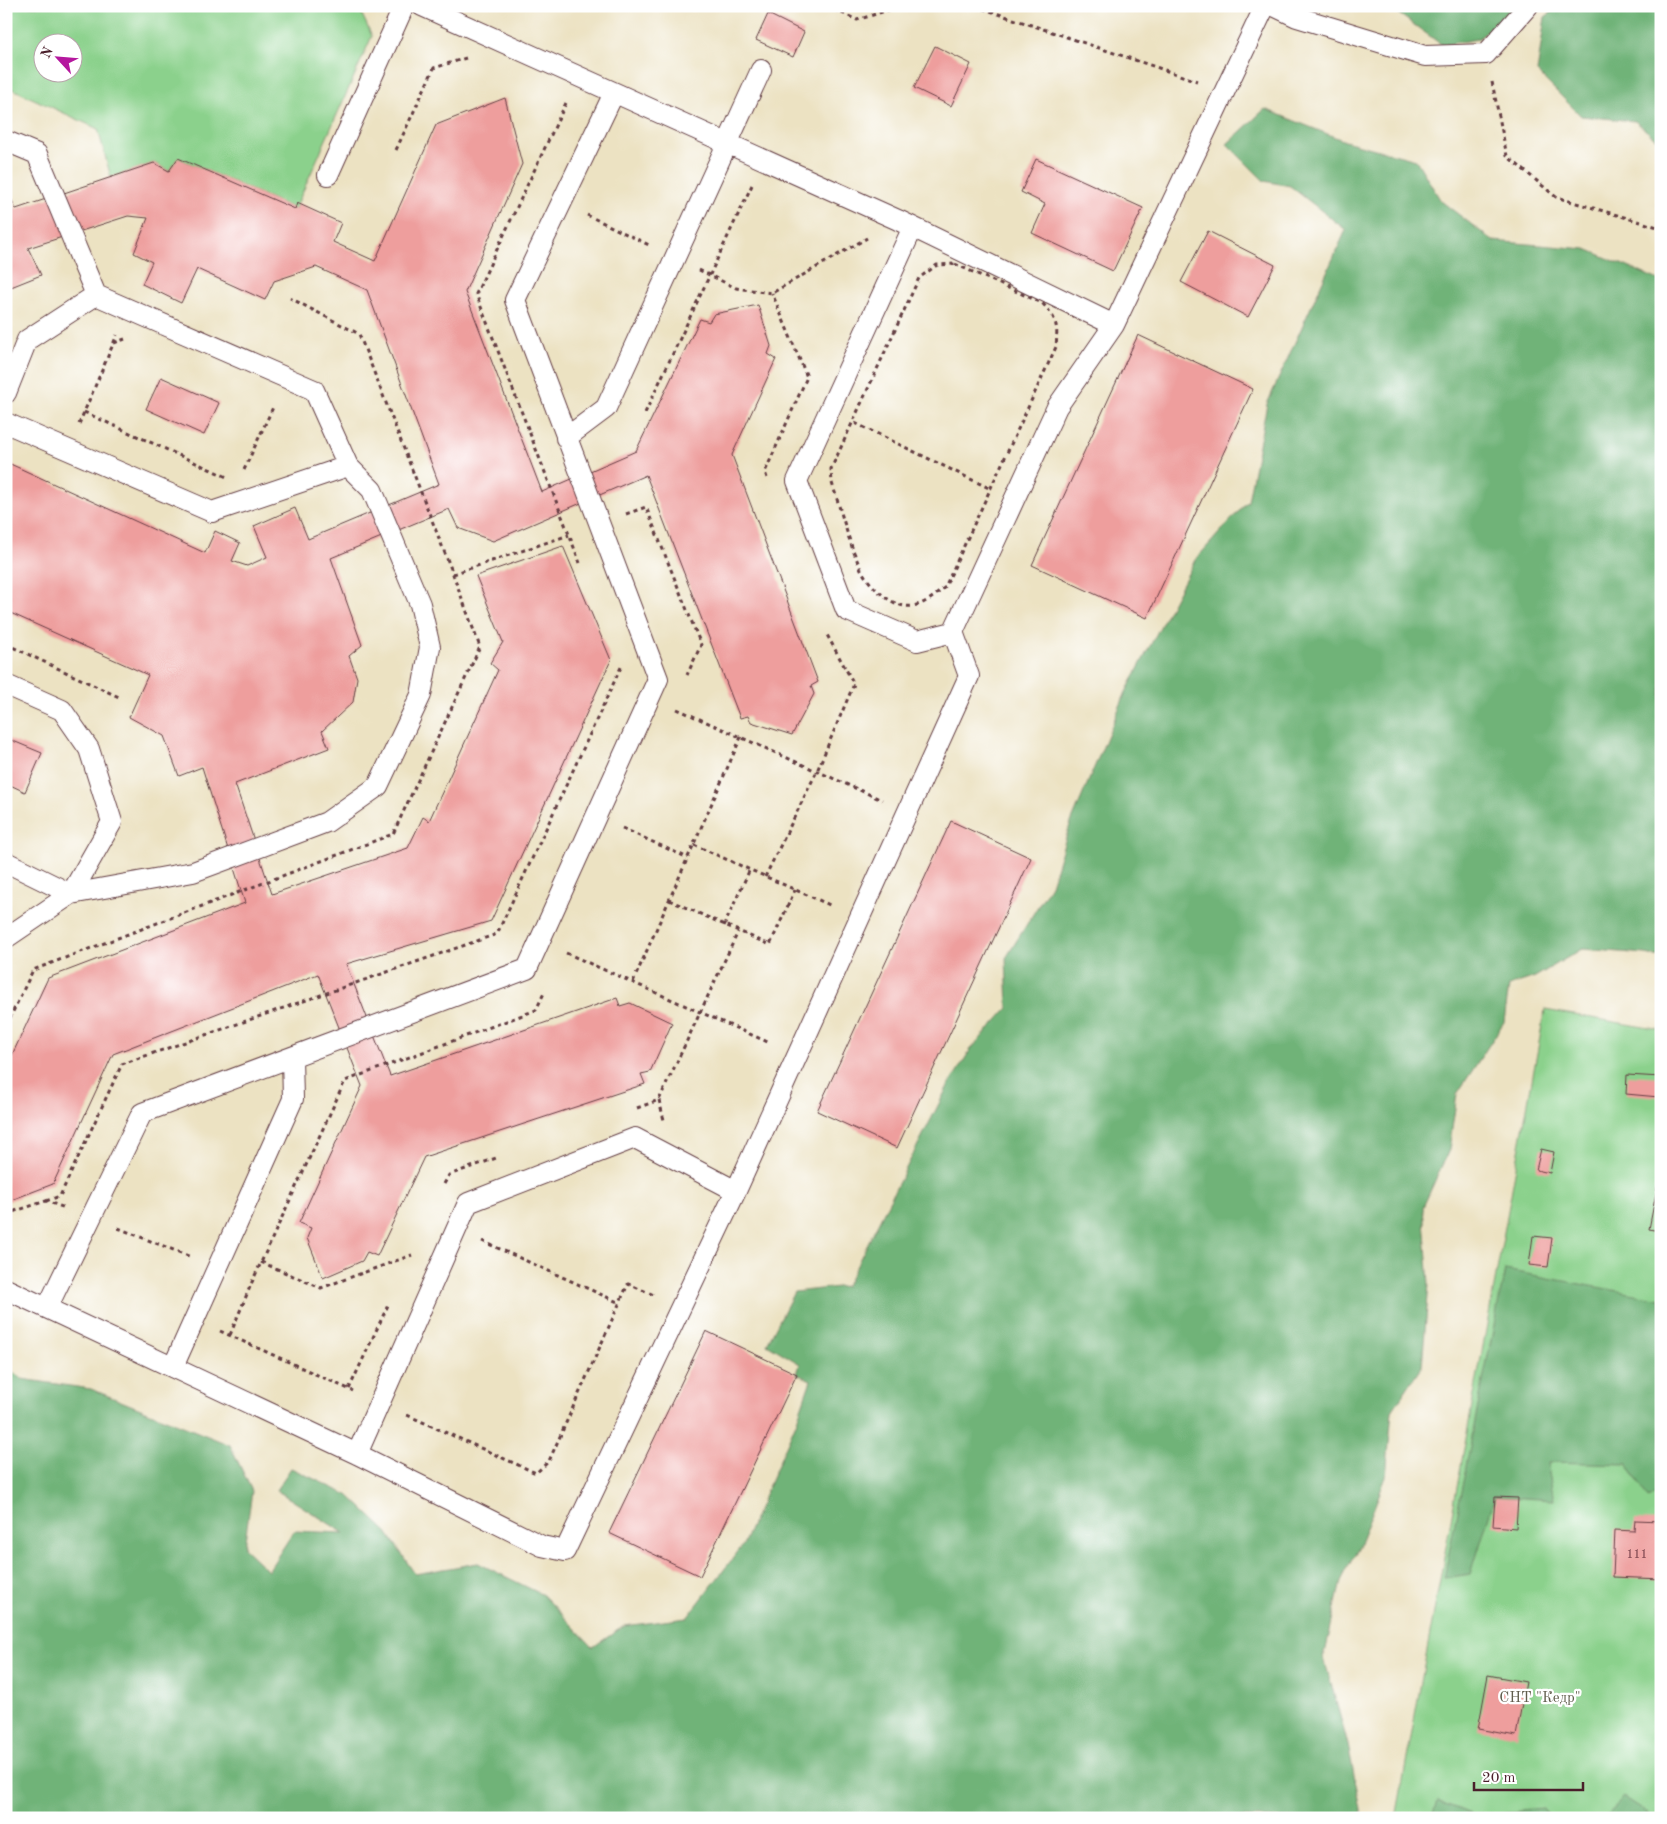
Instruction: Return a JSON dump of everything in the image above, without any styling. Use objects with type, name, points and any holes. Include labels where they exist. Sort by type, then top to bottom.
[{"type":"lane","points":[[328,175],[404,6]]},
{"type":"lane","points":[[422,6],[905,224],[1114,325]]},
{"type":"lane","points":[[6,1289],[357,1454],[542,1546],[565,1551],[736,1191],[969,676],[953,632],[1057,407],[1114,325],[1265,6]]},
{"type":"lane","points":[[1274,6],[1297,17],[1425,56],[1486,54],[1528,6]]},
{"type":"lane","points":[[566,438],[606,408],[761,70]]},
{"type":"lane","points":[[47,1308],[142,1114],[527,969],[658,679],[515,300],[614,93]]},
{"type":"lane","points":[[6,141],[37,154],[96,295],[314,390],[348,466],[372,490],[420,604],[430,646],[421,696],[378,786],[327,822],[193,872],[71,894],[6,938]]},
{"type":"lane","points":[[905,224],[829,411],[797,481],[846,610],[917,641],[953,632]]},
{"type":"lane","points":[[6,393],[27,340],[96,295]]},
{"type":"lane","points":[[6,423],[212,512],[348,466]]},
{"type":"lane","points":[[6,685],[62,710],[89,749],[112,822],[71,894]]},
{"type":"lane","points":[[6,862],[71,894]]},
{"type":"lane","points":[[173,1367],[293,1099],[292,1057]]},
{"type":"lane","points":[[357,1454],[468,1203],[635,1138],[736,1191]]},
{"type":"path","points":[[827,6],[857,20],[901,6]]},
{"type":"path","points":[[975,6],[1226,91]]},
{"type":"path","points":[[1486,54],[1506,156],[1556,197],[1661,228]]},
{"type":"path","points":[[396,150],[434,68],[466,58],[476,62]]},
{"type":"path","points":[[558,99],[601,118]]},
{"type":"path","points":[[645,413],[753,184],[761,182]]},
{"type":"path","points":[[772,293],[905,224]]},
{"type":"path","points":[[955,264],[1042,303],[1053,314],[1058,331],[1056,347],[945,587],[934,598],[920,604],[904,606],[888,598],[874,586],[860,568],[832,483],[831,469],[852,422],[918,278],[937,265],[955,264]]},
{"type":"path","points":[[6,1026],[33,970],[393,834],[480,647],[358,334],[290,298]]},
{"type":"path","points":[[68,449],[128,309]]},
{"type":"path","points":[[227,506],[286,378]]},
{"type":"path","points":[[798,396],[1014,500]]},
{"type":"path","points":[[84,412],[239,482]]},
{"type":"path","points":[[453,574],[599,525],[646,506],[701,645],[685,680]]},
{"type":"path","points":[[569,535],[584,572]]},
{"type":"path","points":[[766,876],[817,771],[854,684],[824,629]]},
{"type":"path","points":[[6,644],[121,698]]},
{"type":"path","points":[[6,1214],[60,1196],[122,1064],[497,934],[623,664]]},
{"type":"path","points":[[650,697],[887,802]]},
{"type":"path","points":[[633,982],[742,737]]},
{"type":"path","points":[[596,817],[688,858]]},
{"type":"path","points":[[694,845],[838,909]]},
{"type":"path","points":[[724,926],[750,869]]},
{"type":"path","points":[[669,900],[770,945],[795,890]]},
{"type":"path","points":[[540,941],[797,1055]]},
{"type":"path","points":[[230,1335],[261,1262],[345,1081],[536,1010],[548,985]]},
{"type":"path","points":[[659,1100],[665,1124]]},
{"type":"path","points":[[46,1202],[91,1217],[252,1282]]},
{"type":"path","points":[[478,1249],[486,1233]]},
{"type":"path","points":[[482,1241],[620,1303]]},
{"type":"path","points":[[261,1262],[321,1288],[412,1255]]},
{"type":"path","points":[[193,1321],[230,1335],[536,1473],[549,1461],[628,1284],[659,1296]]},
{"type":"path","points":[[408,1407],[409,1415]]},
{"type":"green space","points":[[6,6],[358,6],[372,36],[295,209],[178,158],[169,171],[154,163],[111,178],[98,129],[6,86]]},
{"type":"green space","points":[[1388,6],[1514,6],[1511,13],[1478,39],[1442,45]]},
{"type":"green space","points":[[1560,6],[1661,6],[1661,143],[1635,121],[1581,116],[1537,72],[1545,17]]},
{"type":"green space","points":[[1265,109],[1345,141],[1416,160],[1441,201],[1493,241],[1586,249],[1661,281],[1661,957],[1582,949],[1535,977],[1509,986],[1504,1022],[1457,1094],[1449,1150],[1423,1207],[1429,1284],[1422,1366],[1392,1411],[1386,1477],[1359,1546],[1341,1581],[1324,1658],[1348,1745],[1363,1818],[6,1818],[6,1367],[22,1379],[91,1389],[230,1445],[252,1491],[244,1548],[268,1571],[294,1531],[344,1533],[276,1490],[291,1468],[348,1495],[387,1532],[415,1574],[478,1563],[543,1595],[593,1647],[624,1626],[687,1618],[743,1545],[796,1423],[811,1380],[797,1374],[800,1364],[767,1344],[794,1292],[846,1286],[947,1088],[971,1049],[1008,1008],[1006,958],[1051,885],[1070,825],[1126,692],[1195,560],[1248,501],[1267,404],[1346,230],[1290,186],[1264,181],[1227,144]]},
{"type":"green space","name":"СНТ \"Кедр\"","points":[[1545,1010],[1661,1030],[1661,1818],[1396,1818]]},
{"type":"green space","points":[[1505,1270],[1661,1299],[1661,1490],[1648,1498],[1627,1464],[1547,1462],[1554,1500],[1495,1496],[1471,1574],[1444,1578]]},
{"type":"green space","points":[[1624,1798],[1650,1815],[1650,1818],[1603,1818]]},
{"type":"green space","points":[[1438,1801],[1473,1815],[1544,1809],[1551,1818],[1432,1818]]},
{"type":"building","points":[[768,14],[804,32],[793,57],[756,40]]},
{"type":"building","points":[[935,46],[971,64],[951,106],[914,88]]},
{"type":"building","points":[[505,98],[522,164],[465,292],[542,492],[636,451],[700,319],[709,322],[714,314],[758,305],[771,346],[768,354],[776,359],[732,455],[818,682],[811,686],[814,694],[792,735],[751,722],[748,716],[740,718],[646,475],[493,541],[458,528],[449,509],[331,558],[362,645],[349,656],[357,678],[353,702],[322,731],[329,748],[235,784],[272,894],[408,848],[423,817],[429,821],[498,670],[490,663],[503,642],[476,576],[563,546],[611,660],[491,921],[346,964],[390,1076],[617,998],[620,1006],[630,1003],[672,1023],[650,1072],[641,1074],[645,1084],[424,1157],[377,1256],[367,1252],[362,1261],[323,1278],[307,1238],[311,1228],[299,1223],[362,1086],[318,974],[113,1054],[53,1184],[6,1202],[6,1068],[48,978],[245,903],[202,767],[179,776],[164,736],[129,717],[148,675],[6,611],[6,462],[205,553],[215,531],[240,543],[232,561],[247,566],[267,557],[254,526],[295,508],[308,539],[439,484],[367,290],[316,267],[274,281],[265,300],[197,269],[181,303],[142,284],[152,262],[134,253],[148,218],[128,216],[28,248],[41,275],[6,289],[6,188],[16,209],[154,163],[169,171],[178,158],[295,209],[297,203],[341,223],[333,242],[375,261],[436,125]]},
{"type":"building","points":[[1036,159],[1143,208],[1113,271],[1032,233],[1045,204],[1021,192]]},
{"type":"building","points":[[1208,231],[1275,265],[1248,317],[1181,282]]},
{"type":"building","points":[[1138,335],[1253,389],[1147,618],[1032,565]]},
{"type":"building","points":[[161,377],[219,403],[204,435],[146,409]]},
{"type":"building","points":[[6,738],[42,753],[25,792],[6,783]]},
{"type":"building","points":[[951,821],[1031,858],[897,1148],[817,1111]]},
{"type":"building","points":[[1627,1075],[1661,1077],[1659,1097],[1626,1094]]},
{"type":"building","points":[[1541,1149],[1554,1152],[1550,1173],[1536,1170]]},
{"type":"building","points":[[1661,1173],[1661,1231],[1649,1229]]},
{"type":"building","points":[[1533,1236],[1552,1238],[1548,1267],[1529,1265]]},
{"type":"building","points":[[706,1331],[797,1374],[700,1576],[609,1533]]},
{"type":"building","points":[[1495,1497],[1518,1498],[1516,1528],[1493,1526]]},
{"type":"building","points":[[1635,1520],[1661,1521],[1661,1579],[1613,1577],[1615,1530],[1634,1531]]},
{"type":"building","points":[[1488,1675],[1526,1682],[1516,1736],[1478,1729]]}]
